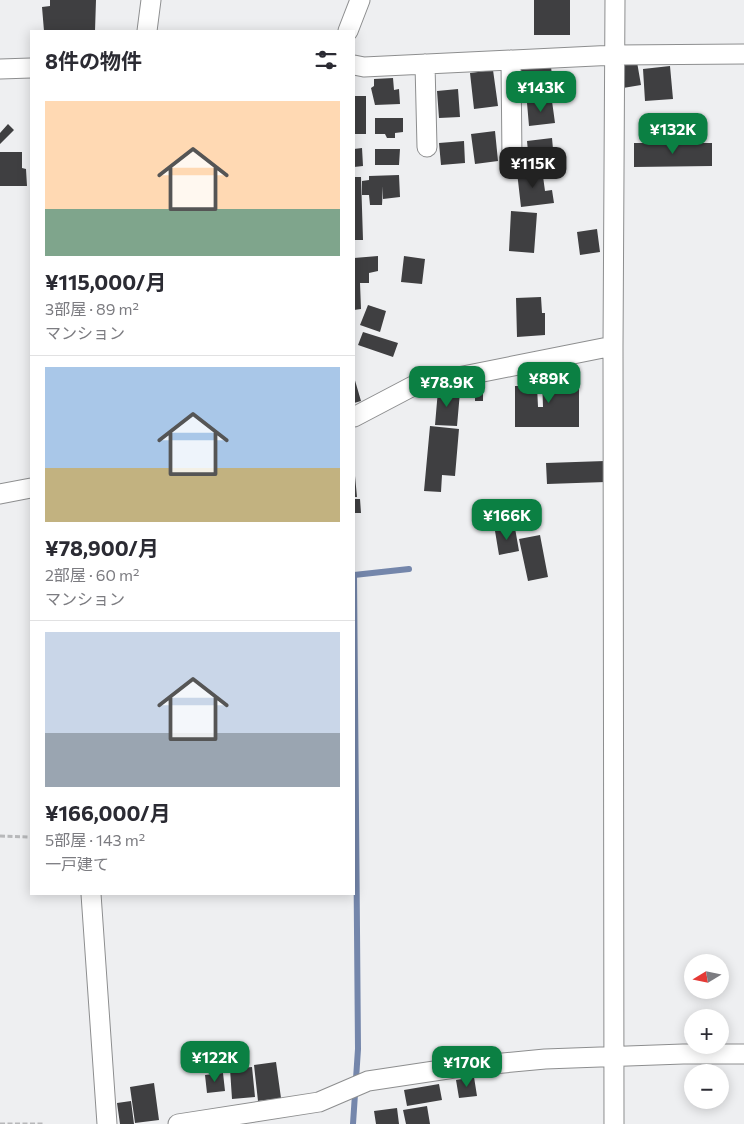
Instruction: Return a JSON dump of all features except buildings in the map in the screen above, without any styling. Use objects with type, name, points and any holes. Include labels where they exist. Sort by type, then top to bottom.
[{"type":"street","points":[[147,30],[151,0]]},
{"type":"street","points":[[348,30],[360,0]]},
{"type":"street","points":[[614,1124],[613,346],[615,0]]},
{"type":"street","points":[[355,65],[364,67],[616,55],[744,54]]},
{"type":"street","points":[[511,60],[512,160]]},
{"type":"street","points":[[425,64],[427,147]]},
{"type":"street","points":[[0,69],[30,68]]},
{"type":"street","points":[[355,416],[413,386],[613,346]]},
{"type":"street","points":[[0,494],[30,488]]},
{"type":"street","points":[[91,895],[107,1124]]},
{"type":"street","points":[[178,1124],[319,1102],[368,1081],[461,1066],[545,1058],[744,1054]]},
{"type":"path","points":[[0,836],[30,837]]},
{"type":"path","points":[[0,1124],[44,1124]]},
{"type":"waterway","points":[[355,575],[409,569]]},
{"type":"waterway","points":[[353,1124],[358,1049],[355,694]]}]
